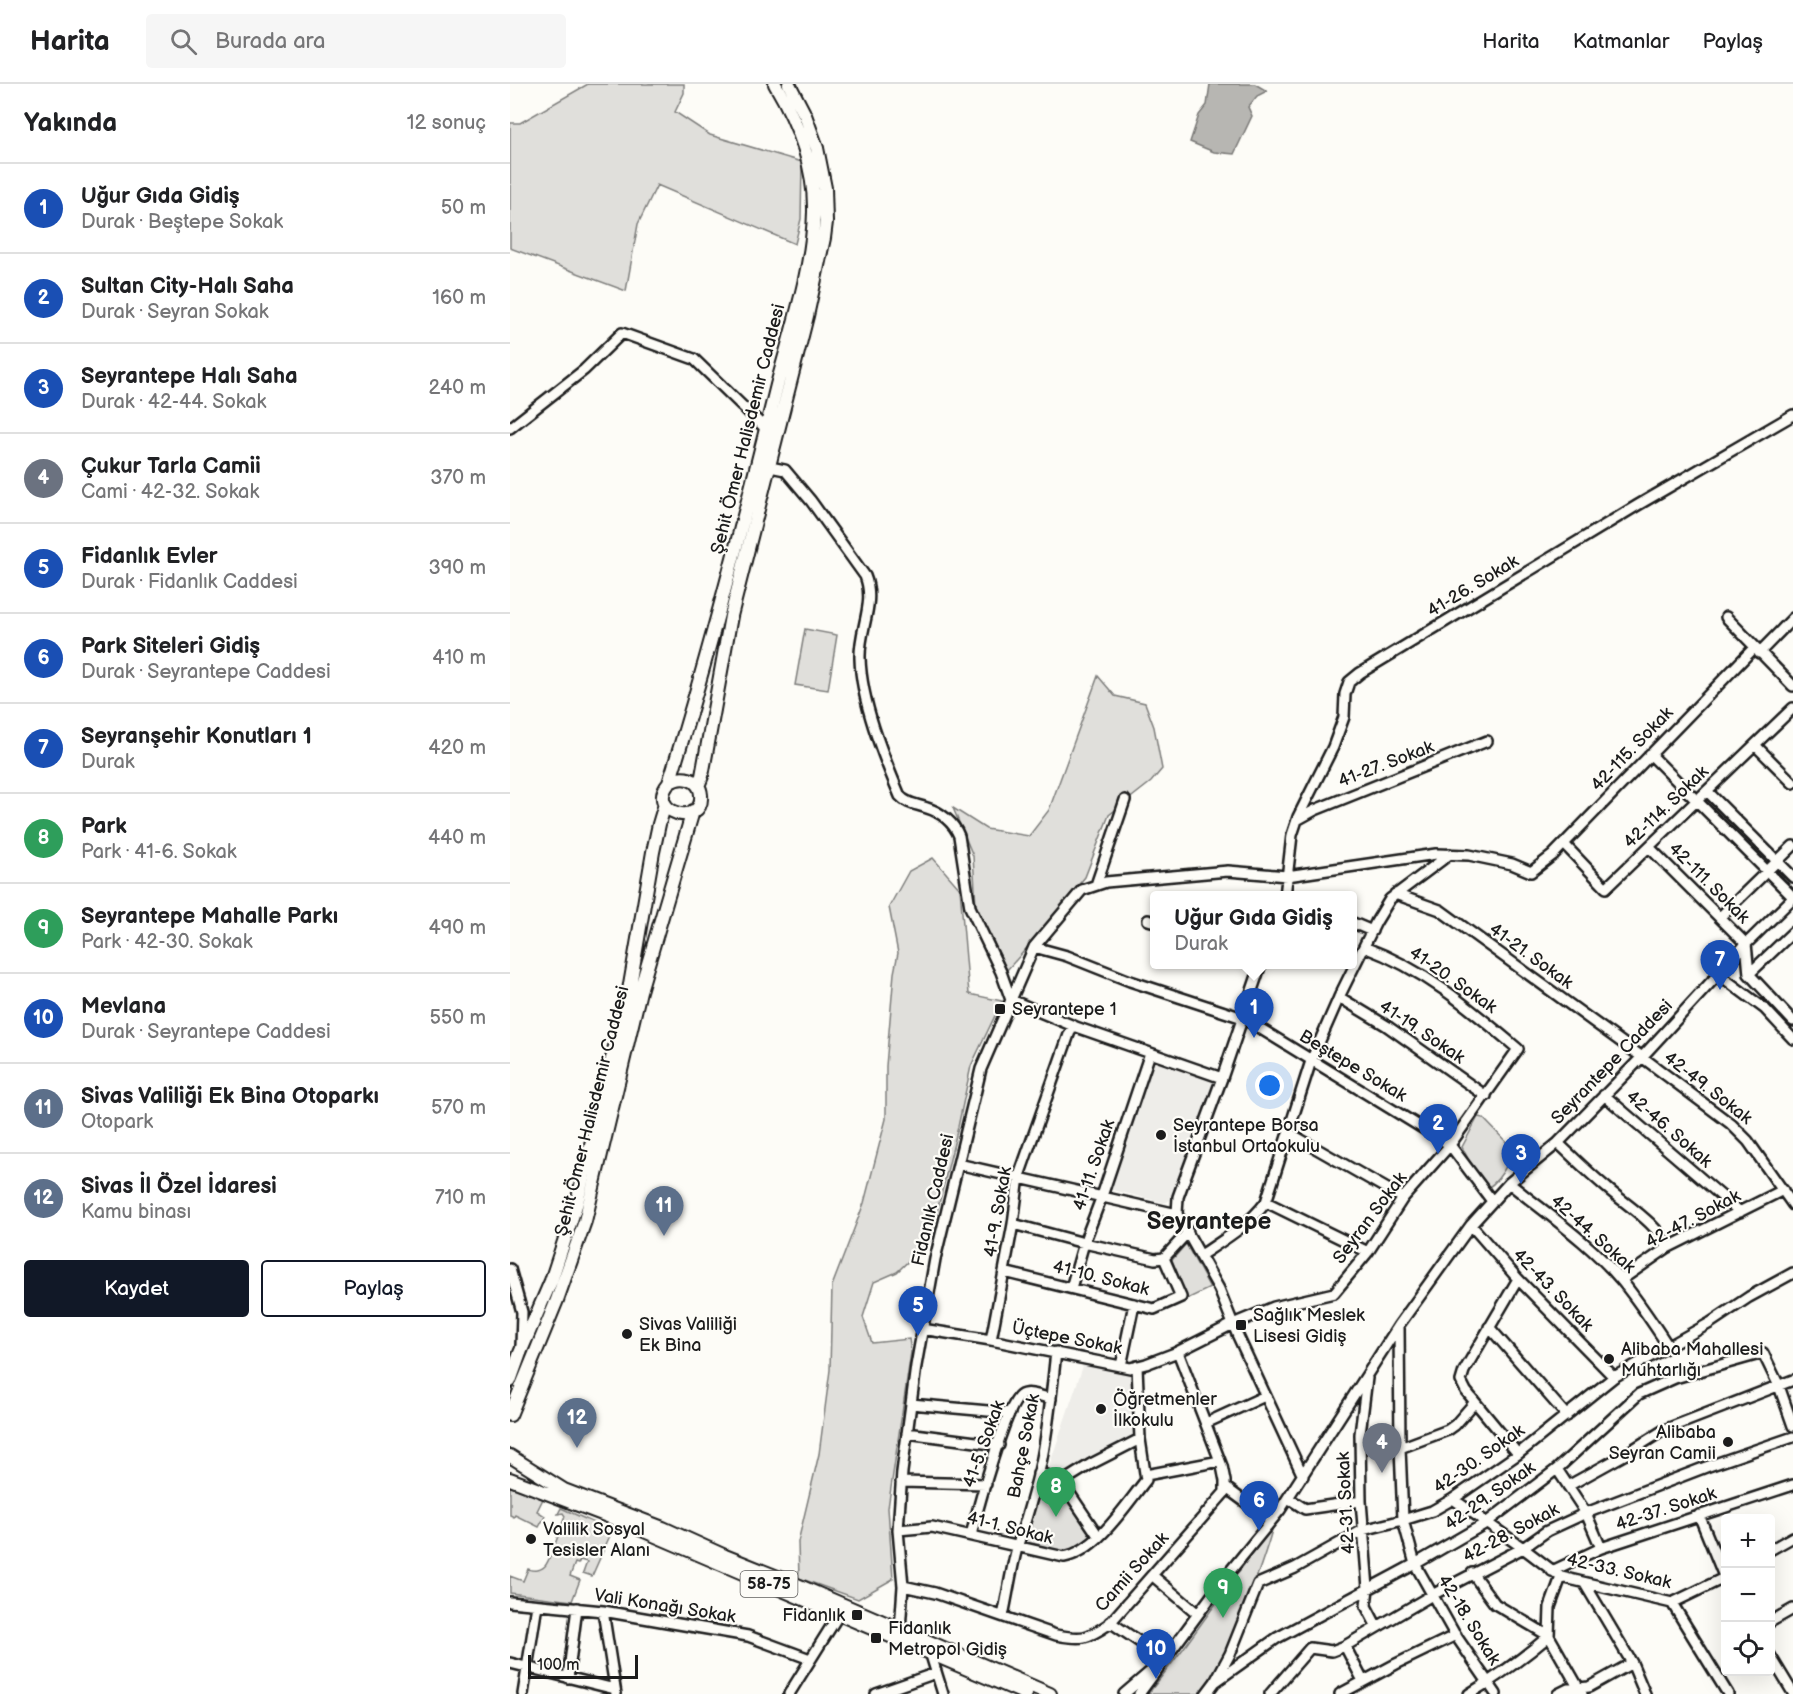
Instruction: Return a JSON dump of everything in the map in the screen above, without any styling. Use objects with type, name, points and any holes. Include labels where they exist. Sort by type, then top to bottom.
[{"type":"main road","name":"Şehit Ömer Halisdemir Caddesi","points":[[669,783],[704,670],[767,430],[808,261],[814,212],[811,172],[793,118],[775,84]]},
{"type":"main road","name":"Şehit Ömer Halisdemir Caddesi","points":[[698,786],[702,776],[731,616],[819,266],[826,222],[825,188],[817,148],[805,115],[789,84]]},
{"type":"main road","points":[[682,777],[690,779],[698,786],[701,799],[698,807],[693,811],[684,815],[678,814],[665,804],[664,792],[669,783],[675,779],[682,777]]},
{"type":"main road","name":"Şehit Ömer Halisdemir Caddesi","points":[[511,1376],[551,1281],[577,1202],[630,985],[655,842],[665,804]]},
{"type":"main road","name":"Şehit Ömer Halisdemir Caddesi","points":[[510,1415],[558,1300],[585,1221],[640,991],[693,811]]},
{"type":"main road","points":[[510,1456],[564,1490],[663,1528],[1050,1694]]},
{"type":"main road","name":"58-75","points":[[510,1479],[623,1522],[1026,1694]]},
{"type":"street","points":[[510,428],[584,370],[622,333],[693,359],[767,430]]},
{"type":"street","name":"41-26. Sokak","points":[[1286,891],[1292,835],[1297,820],[1333,747],[1344,717],[1345,694],[1349,682],[1360,673],[1638,505],[1793,415]]},
{"type":"street","points":[[770,466],[785,470],[811,501],[865,576],[869,587],[869,605],[860,657],[870,715],[900,796],[905,802],[930,809],[955,826],[959,836],[970,907],[1001,972],[1011,1000],[1072,1026],[1222,1078]]},
{"type":"street","points":[[1726,617],[1793,686]]},
{"type":"street","name":"42-115. Sokak","points":[[1450,854],[1469,855],[1512,864],[1532,872],[1553,855],[1650,754],[1793,618]]},
{"type":"street","name":"42-114. Sokak","points":[[1564,844],[1606,888],[1793,708]]},
{"type":"street","name":"41-27. Sokak","points":[[1297,820],[1315,810],[1487,741]]},
{"type":"street","points":[[1755,745],[1793,783]]},
{"type":"street","points":[[1650,754],[1793,897]]},
{"type":"street","points":[[1707,791],[1793,877]]},
{"type":"street","points":[[1096,885],[1125,800]]},
{"type":"street","points":[[1720,917],[1793,846]]},
{"type":"street","name":"42-111. Sokak","points":[[1649,847],[1746,944]]},
{"type":"street","points":[[1096,885],[1106,882],[1228,871],[1287,876],[1370,862],[1450,854]]},
{"type":"street","points":[[1357,961],[1390,899],[1450,854]]},
{"type":"street","name":"Fidanlık Caddesi","points":[[900,1630],[903,1586],[898,1530],[910,1404],[935,1259],[981,1069],[1034,947],[1082,890],[1096,885]]},
{"type":"street","name":"41-21. Sokak","points":[[1395,894],[1440,910],[1642,1057]]},
{"type":"street","name":"Seyrantepe Caddesi","points":[[1139,1694],[1288,1498],[1399,1325],[1471,1225],[1509,1183],[1557,1143],[1642,1057],[1746,944],[1793,897]]},
{"type":"street","points":[[1357,925],[1372,931]]},
{"type":"street","points":[[1749,974],[1793,932]]},
{"type":"street","points":[[1746,944],[1749,974],[1793,1021]]},
{"type":"street","name":"Beştepe Sokak","points":[[1034,947],[1067,956],[1130,981],[1243,1018],[1450,1145]]},
{"type":"street","name":"41-20. Sokak","points":[[1364,947],[1405,964],[1432,981],[1518,1049]]},
{"type":"street","points":[[1260,969],[1178,1197],[1177,1214],[1219,1288],[1265,1396],[1303,1476]]},
{"type":"street","points":[[1201,1255],[1242,1228],[1266,1202],[1311,1061],[1353,969]]},
{"type":"street","points":[[1718,974],[1765,1009],[1793,1039]]},
{"type":"street","name":"41-19. Sokak","points":[[1339,997],[1387,1026],[1486,1096]]},
{"type":"street","name":"41-9. Sokak","points":[[991,1340],[1013,1224],[1019,1176],[1072,1026]]},
{"type":"street","name":"Seyran Sokak","points":[[1233,1324],[1274,1307],[1334,1293],[1368,1252],[1403,1198],[1450,1145],[1518,1049]]},
{"type":"street","name":"41-11. Sokak","points":[[1071,1288],[1084,1243],[1150,1053]]},
{"type":"street","name":"42-49. Sokak","points":[[1642,1057],[1731,1124],[1748,1141],[1793,1205]]},
{"type":"street","name":"42-46. Sokak","points":[[1604,1095],[1740,1212]]},
{"type":"street","points":[[1289,1133],[1403,1198]]},
{"type":"street","points":[[1557,1143],[1649,1224],[1664,1239],[1667,1248]]},
{"type":"street","points":[[1450,1145],[1492,1201]]},
{"type":"street","points":[[958,1164],[1019,1176],[1177,1214]]},
{"type":"street","name":"42-44. Sokak","points":[[1509,1183],[1576,1238],[1621,1280],[1646,1312],[1668,1346]]},
{"type":"street","name":"42-47. Sokak","points":[[1621,1280],[1667,1248],[1784,1190]]},
{"type":"street","points":[[1266,1202],[1368,1252]]},
{"type":"street","points":[[1013,1224],[1155,1259],[1164,1258],[1188,1233]]},
{"type":"street","name":"42-43. Sokak","points":[[1471,1225],[1518,1279],[1614,1377]]},
{"type":"street","name":"41-10. Sokak","points":[[1004,1272],[1154,1309],[1181,1297],[1164,1258]]},
{"type":"street","points":[[510,1269],[522,1312],[520,1353]]},
{"type":"street","name":"42-30. Sokak","points":[[1215,1682],[1230,1654],[1258,1584],[1295,1568],[1363,1530],[1432,1511],[1453,1499],[1518,1454],[1614,1377],[1793,1273]]},
{"type":"street","points":[[1518,1279],[1464,1371],[1461,1381],[1466,1391],[1518,1454]]},
{"type":"street","points":[[1121,1366],[1134,1304]]},
{"type":"street","points":[[510,1307],[522,1312]]},
{"type":"street","name":"Üçtepe Sokak","points":[[922,1329],[1056,1352],[1130,1368],[1178,1352],[1233,1324]]},
{"type":"street","name":"42-18. Sokak","points":[[1399,1325],[1403,1520],[1415,1564],[1456,1635],[1496,1694]]},
{"type":"street","points":[[1489,1327],[1566,1416]]},
{"type":"street","name":"Bahçe Sokak","points":[[1003,1616],[1018,1547],[1038,1474],[1051,1399],[1056,1352]]},
{"type":"street","points":[[1178,1352],[1220,1461],[1225,1488],[1271,1521]]},
{"type":"street","name":"42-29. Sokak","points":[[1206,1694],[1215,1682],[1277,1638],[1486,1524],[1557,1469],[1639,1394],[1675,1378],[1762,1353],[1779,1386]]},
{"type":"street","points":[[1137,1366],[1140,1439],[1146,1475],[1220,1461]]},
{"type":"street","name":"42-31. Sokak","points":[[1368,1375],[1360,1434],[1361,1502],[1368,1588],[1366,1606],[1377,1627]]},
{"type":"street","points":[[1568,1486],[1664,1430],[1793,1380]]},
{"type":"street","points":[[1779,1386],[1793,1426]]},
{"type":"street","name":"41-5. Sokak","points":[[970,1535],[1010,1413],[1019,1396],[1026,1394],[1051,1399]]},
{"type":"street","points":[[1206,1422],[1265,1396]]},
{"type":"street","points":[[1400,1448],[1448,1430],[1475,1402]]},
{"type":"street","points":[[910,1404],[1010,1413]]},
{"type":"street","points":[[907,1433],[999,1445]]},
{"type":"street","name":"42-28. Sokak","points":[[1270,1694],[1310,1648],[1332,1651],[1345,1646],[1432,1595],[1523,1548],[1546,1531],[1586,1513],[1706,1467],[1793,1437]]},
{"type":"street","points":[[1062,1482],[1140,1439]]},
{"type":"street","points":[[1557,1469],[1586,1513],[1601,1548]]},
{"type":"street","points":[[1038,1474],[1047,1475],[1062,1482],[1099,1537]]},
{"type":"street","name":"41-1. Sokak","points":[[898,1530],[932,1527],[1064,1557],[1075,1556],[1099,1537],[1146,1480],[1146,1475]]},
{"type":"street","points":[[901,1482],[986,1484]]},
{"type":"street","name":"42-37. Sokak","points":[[1552,1571],[1601,1548],[1793,1485]]},
{"type":"street","name":"Camii Sokak","points":[[903,1586],[935,1593],[1056,1635],[1076,1639],[1093,1635],[1110,1622],[1153,1576],[1225,1492],[1225,1488]]},
{"type":"street","points":[[1288,1498],[1305,1509],[1361,1502]]},
{"type":"street","name":"42-33. Sokak","points":[[1453,1499],[1561,1577],[1672,1603],[1721,1581]]},
{"type":"street","points":[[1699,1515],[1721,1569]]},
{"type":"street","points":[[1775,1547],[1793,1537]]},
{"type":"street","points":[[1472,1573],[1495,1604],[1548,1636],[1580,1690]]},
{"type":"street","points":[[1153,1576],[1198,1614]]},
{"type":"street","points":[[1469,1694],[1527,1655],[1548,1636],[1550,1607],[1561,1577]]},
{"type":"street","points":[[1585,1584],[1632,1663],[1645,1694]]},
{"type":"street","name":"Vali Konağı Sokak","points":[[510,1602],[603,1611],[748,1636],[810,1659]]},
{"type":"street","points":[[1672,1603],[1727,1691],[1716,1694]]},
{"type":"street","points":[[523,1694],[537,1605]]},
{"type":"street","points":[[568,1678],[577,1608]]},
{"type":"street","points":[[1775,1619],[1793,1609]]},
{"type":"street","points":[[510,1663],[616,1691],[603,1611]]},
{"type":"street","points":[[789,1694],[839,1614]]},
{"type":"street","points":[[1110,1622],[1165,1659]]},
{"type":"street","points":[[1340,1694],[1456,1635]]},
{"type":"street","points":[[1345,1646],[1363,1681]]},
{"type":"street","points":[[930,1652],[943,1694]]},
{"type":"street","name":"Seyrantepe Caddesi","points":[[1124,1694],[1165,1659]]},
{"type":"street","points":[[1558,1694],[1568,1689],[1580,1690],[1589,1687],[1632,1663]]},
{"type":"street","points":[[1775,1663],[1792,1689]]},
{"type":"street","points":[[876,1694],[936,1673]]},
{"type":"shaded area","points":[[588,84],[684,84],[684,93],[675,112],[710,135],[802,162],[801,219],[795,244],[657,185],[638,224],[626,291],[510,248],[510,123],[520,123]]},
{"type":"shaded area","points":[[1210,84],[1255,84],[1267,91],[1257,96],[1248,107],[1252,116],[1234,154],[1214,152],[1190,142],[1199,115],[1207,105]]},
{"type":"shaded area","points":[[805,629],[837,635],[828,690],[795,685]]},
{"type":"shaded area","points":[[1098,676],[1115,696],[1145,703],[1154,727],[1162,769],[1151,782],[1109,815],[1085,877],[1007,970],[976,906],[973,856],[953,808],[986,829],[1029,836],[1049,810]]},
{"type":"shaded area","points":[[933,858],[960,889],[969,994],[1002,1001],[971,1066],[930,1240],[897,1272],[874,1282],[863,1317],[872,1343],[909,1339],[911,1352],[888,1508],[893,1579],[858,1599],[799,1578],[798,1542],[819,1454],[830,1370],[832,1286],[864,1203],[886,1119],[886,1066],[894,973],[898,953],[889,907],[909,871]]},
{"type":"shaded area","name":"Seyrantepe Borsa İstanbul Ortaokulu","points":[[1150,1060],[1216,1081],[1172,1199],[1165,1203],[1108,1189]]},
{"type":"shaded area","points":[[1478,1117],[1483,1118],[1513,1149],[1502,1173],[1494,1183],[1484,1189],[1462,1147]]},
{"type":"shaded area","points":[[1186,1244],[1210,1288],[1187,1299],[1172,1260]]},
{"type":"shaded area","name":"Öğretmenler İlkokulu","points":[[1083,1366],[1131,1375],[1135,1438],[1061,1475],[1048,1469]]},
{"type":"shaded area","points":[[1049,1484],[1069,1500],[1097,1538],[1063,1555],[1026,1545],[1024,1542],[1041,1489]]},
{"type":"shaded area","points":[[510,1485],[543,1499],[537,1511],[545,1516],[539,1527],[515,1515],[514,1517],[510,1515]]},
{"type":"shaded area","points":[[561,1508],[612,1531],[592,1576],[583,1573],[587,1562],[580,1560],[578,1564],[575,1563],[570,1576],[580,1580],[572,1601],[510,1593],[510,1576],[523,1581],[528,1569],[539,1570],[545,1566],[565,1516],[563,1513],[558,1514]]},
{"type":"shaded area","points":[[1274,1523],[1236,1631],[1213,1677],[1199,1694],[1148,1694],[1183,1649]]},
{"type":"place","name":"Seyranşehir Konutları 1","points":[[1720,990]]},
{"type":"place","name":"Seyrantepe 1","points":[[1000,1009]]},
{"type":"place","name":"Uğur Gıda Gidiş","points":[[1254,1038]]},
{"type":"place","name":"Seyrantepe Borsa İstanbul Ortaokulu","points":[[1161,1135]]},
{"type":"place","name":"Sultan City-Halı Saha","points":[[1438,1154]]},
{"type":"place","name":"Seyrantepe Halı Saha","points":[[1521,1184]]},
{"type":"place","name":"Sivas Valiliği Ek Bina Otoparkı","points":[[664,1236]]},
{"type":"place","name":"Sağlık Meslek Lisesi Gidiş","points":[[1241,1325]]},
{"type":"place","name":"Sivas Valiliği Ek Bina","points":[[627,1334]]},
{"type":"place","name":"Fidanlık Evler","points":[[918,1336]]},
{"type":"place","name":"Alibaba Mahallesi Muhtarlığı","points":[[1609,1359]]},
{"type":"place","name":"Öğretmenler İlkokulu","points":[[1101,1409]]},
{"type":"place","name":"Alibaba Seyran Camii","points":[[1728,1442]]},
{"type":"place","name":"Sivas İl Özel İdaresi","points":[[577,1448]]},
{"type":"place","name":"Çukur Tarla Camii","points":[[1382,1473]]},
{"type":"place","name":"Park","points":[[1056,1517]]},
{"type":"place","name":"Park Siteleri Gidiş","points":[[1259,1531]]},
{"type":"place","name":"Valilik Sosyal Tesisler Alanı","points":[[531,1539]]},
{"type":"place","name":"Fidanlık","points":[[857,1615]]},
{"type":"place","name":"Seyrantepe Mahalle Parkı","points":[[1223,1618]]},
{"type":"place","name":"Fidanlık Metropol Gidiş","points":[[876,1638]]},
{"type":"place","name":"Mevlana","points":[[1156,1679]]},
{"type":"district","name":"Seyrantepe","points":[[1209,1221]]}]
